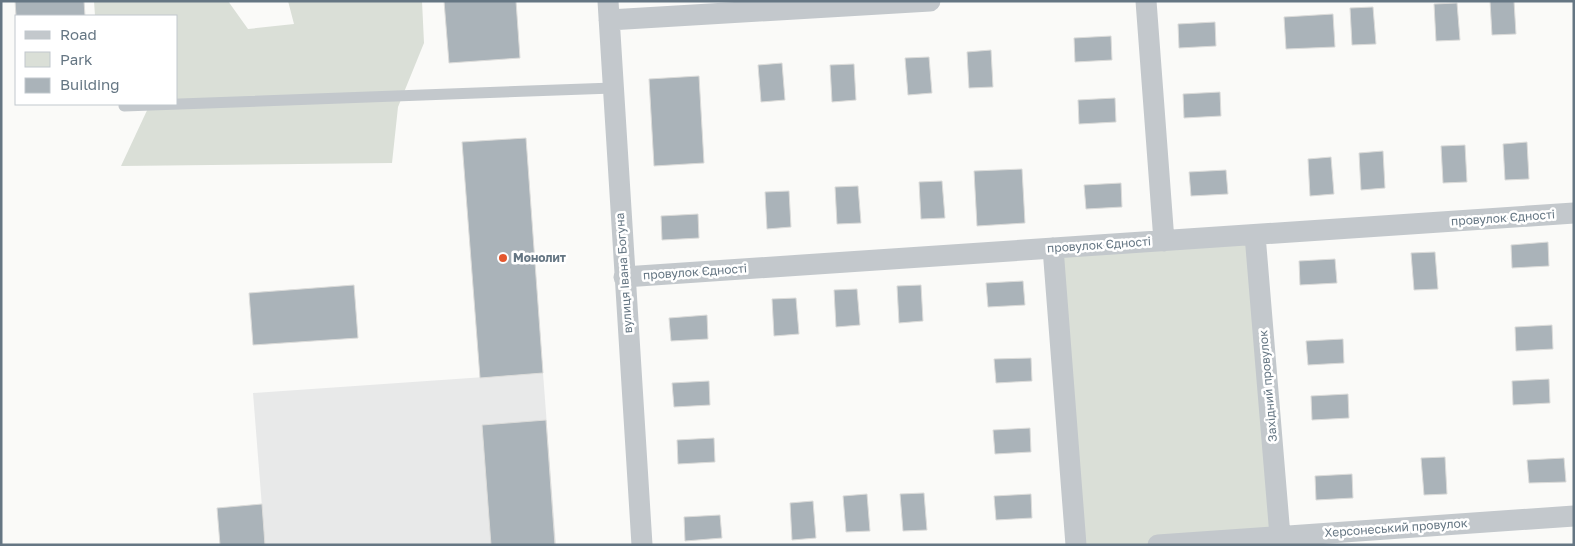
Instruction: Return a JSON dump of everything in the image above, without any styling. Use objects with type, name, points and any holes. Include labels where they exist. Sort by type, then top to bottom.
[{"type":"street","points":[[608,11],[930,1]]},
{"type":"street","points":[[1146,1],[1164,240]]},
{"type":"street","name":"вулиця Івана Богуна","points":[[608,11],[642,545]]},
{"type":"street","name":"провулок Єдності","points":[[624,276],[1574,213]]},
{"type":"street","name":"Західний провулок","points":[[1255,235],[1280,536]]},
{"type":"street","points":[[1053,248],[1076,545]]},
{"type":"street","name":"Херсонеський провулок","points":[[1171,544],[1574,516]]},
{"type":"lane","points":[[178,104],[613,88]]},
{"type":"lane","points":[[124,106],[151,105]]},
{"type":"shaded area","points":[[543,373],[556,545],[265,545],[253,393]]},
{"type":"green space","points":[[94,1],[228,1],[248,29],[294,24],[288,1],[422,1],[424,43],[398,107],[392,163],[121,166],[150,105],[178,105],[178,15],[95,15]]},
{"type":"green space","points":[[1255,235],[1280,536],[1157,545],[1076,545],[1053,248]]},
{"type":"building","points":[[15,1],[84,1],[85,15],[16,15]]},
{"type":"building","points":[[444,1],[516,1],[520,58],[449,63]]},
{"type":"building","points":[[1490,1],[1514,1],[1516,34],[1492,35]]},
{"type":"building","points":[[1457,3],[1460,40],[1436,41],[1434,4]]},
{"type":"building","points":[[1373,7],[1376,44],[1352,45],[1350,8]]},
{"type":"building","points":[[1333,14],[1335,47],[1286,49],[1284,17]]},
{"type":"building","points":[[1215,22],[1216,46],[1179,48],[1178,24]]},
{"type":"building","points":[[1111,36],[1112,60],[1075,62],[1074,38]]},
{"type":"building","points":[[991,50],[993,87],[969,88],[967,52]]},
{"type":"building","points":[[929,57],[932,93],[908,95],[905,58]]},
{"type":"building","points":[[782,63],[785,100],[761,102],[758,65]]},
{"type":"building","points":[[854,64],[856,100],[832,102],[830,65]]},
{"type":"building","points":[[699,76],[704,163],[654,166],[649,79]]},
{"type":"building","points":[[1220,92],[1221,116],[1184,118],[1183,94]]},
{"type":"building","points":[[1115,98],[1116,122],[1079,124],[1078,100]]},
{"type":"building","name":"Монолит","points":[[526,138],[543,373],[480,378],[462,142]]},
{"type":"building","points":[[1527,142],[1529,179],[1505,180],[1503,144]]},
{"type":"building","points":[[1465,145],[1467,182],[1443,183],[1441,146]]},
{"type":"building","points":[[1383,151],[1385,188],[1361,190],[1359,153]]},
{"type":"building","points":[[1331,157],[1334,194],[1310,196],[1308,159]]},
{"type":"building","points":[[1022,169],[1025,223],[977,226],[974,171]]},
{"type":"building","points":[[1226,170],[1228,194],[1191,196],[1189,172]]},
{"type":"building","points":[[942,181],[945,218],[921,219],[919,182]]},
{"type":"building","points":[[1121,183],[1122,207],[1086,209],[1084,185]]},
{"type":"building","points":[[858,186],[861,223],[837,224],[835,187]]},
{"type":"building","points":[[789,191],[791,227],[767,229],[765,192]]},
{"type":"building","points":[[698,214],[699,238],[662,240],[661,216]]},
{"type":"building","points":[[1548,242],[1549,266],[1512,268],[1511,245]]},
{"type":"building","points":[[1435,252],[1438,289],[1414,290],[1411,253]]},
{"type":"building","points":[[1335,259],[1337,283],[1300,285],[1299,261]]},
{"type":"building","points":[[1023,281],[1025,305],[988,307],[986,283]]},
{"type":"building","points":[[354,285],[358,338],[253,345],[249,293]]},
{"type":"building","points":[[921,285],[923,321],[899,323],[897,286]]},
{"type":"building","points":[[857,289],[860,325],[836,327],[834,290]]},
{"type":"building","points":[[796,298],[799,334],[774,336],[772,299]]},
{"type":"building","points":[[707,315],[708,339],[671,341],[669,318]]},
{"type":"building","points":[[1552,325],[1553,349],[1516,351],[1515,327]]},
{"type":"building","points":[[1343,339],[1344,363],[1308,365],[1306,341]]},
{"type":"building","points":[[1031,358],[1032,381],[996,383],[994,359]]},
{"type":"building","points":[[1549,379],[1550,403],[1513,405],[1512,381]]},
{"type":"building","points":[[709,381],[710,405],[674,407],[672,383]]},
{"type":"building","points":[[1348,394],[1349,418],[1312,420],[1311,396]]},
{"type":"building","points":[[546,420],[555,545],[491,545],[482,425]]},
{"type":"building","points":[[1030,428],[1031,452],[995,454],[993,430]]},
{"type":"building","points":[[714,438],[715,462],[678,464],[677,440]]},
{"type":"building","points":[[1445,457],[1447,494],[1424,495],[1421,458]]},
{"type":"building","points":[[1564,458],[1566,482],[1529,483],[1527,460]]},
{"type":"building","points":[[1352,474],[1353,498],[1316,500],[1315,476]]},
{"type":"building","points":[[924,493],[927,530],[903,531],[900,494]]},
{"type":"building","points":[[867,494],[870,531],[846,532],[843,496]]},
{"type":"building","points":[[1031,494],[1032,518],[996,520],[994,496]]},
{"type":"building","points":[[813,501],[816,538],[792,540],[790,503]]},
{"type":"building","points":[[262,504],[265,545],[220,545],[217,508]]},
{"type":"building","points":[[720,515],[722,538],[685,541],[684,517]]},
{"type":"place","name":"Монолит","points":[[503,258]]}]
